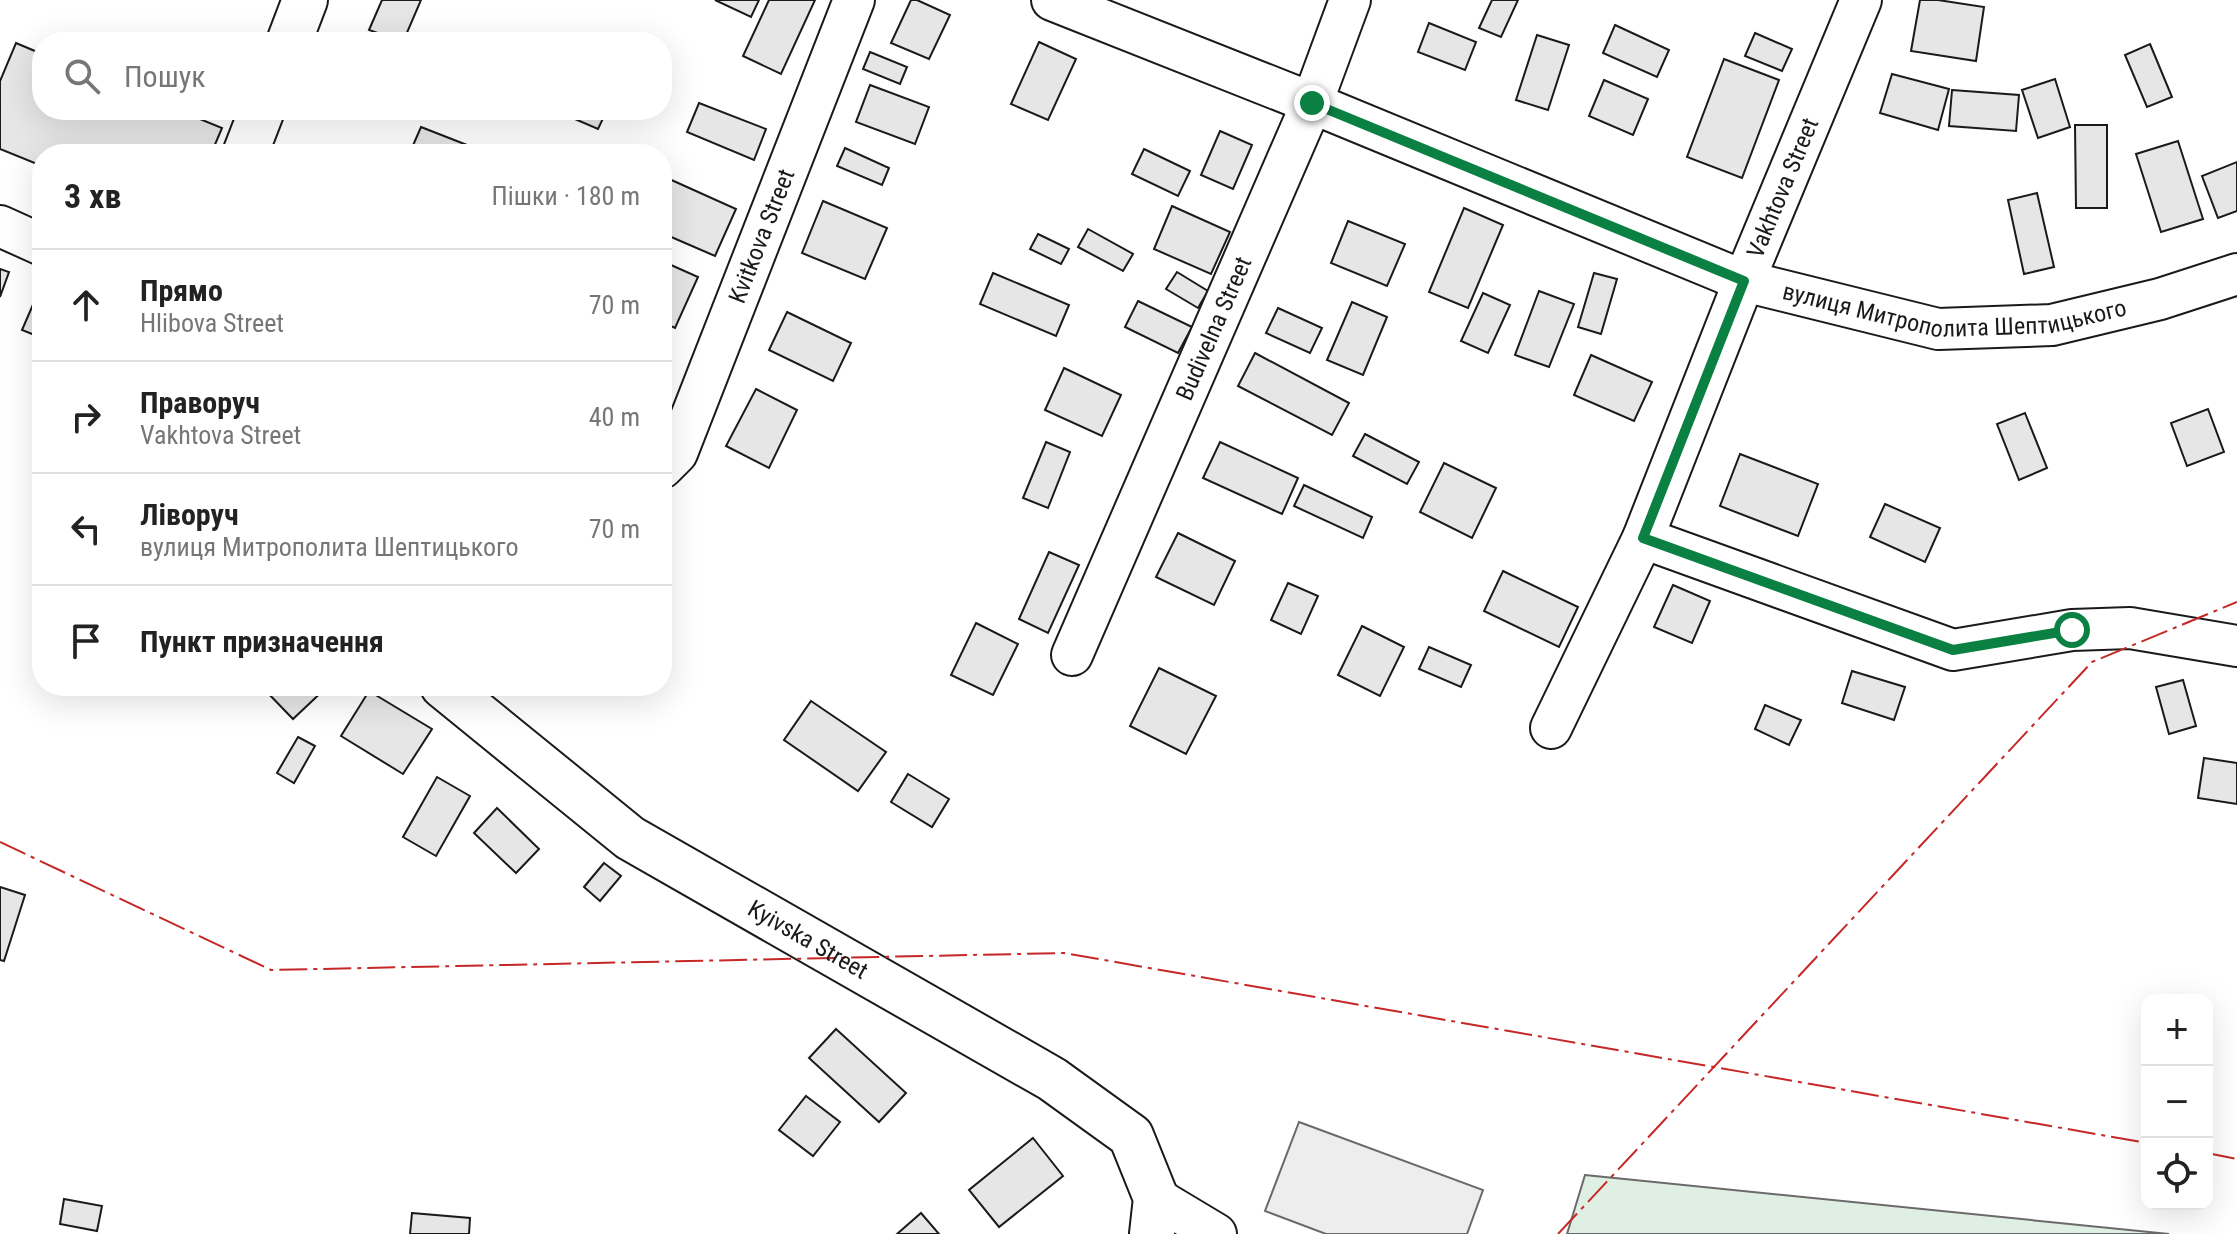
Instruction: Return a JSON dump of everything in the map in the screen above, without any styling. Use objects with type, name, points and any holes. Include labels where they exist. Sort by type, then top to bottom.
[{"type":"street","points":[[293,32],[305,0]]},
{"type":"street","name":"Kvitkova Street","points":[[672,458],[677,453],[854,0]]},
{"type":"street","name":"вулиця Митрополита Шептицького","points":[[1052,0],[1744,281],[1938,329],[2052,325],[2160,299],[2237,274]]},
{"type":"street","name":"Budivelna Street","points":[[1072,655],[1312,103],[1350,0]]},
{"type":"street","name":"Vakhtova Street","points":[[1551,728],[1643,538],[1744,281],[1861,0]]},
{"type":"street","points":[[249,144],[258,120]]},
{"type":"street","points":[[0,226],[32,240]]},
{"type":"street","points":[[1643,538],[1953,650],[2072,630],[2130,628],[2237,646]]},
{"type":"street","name":"Kyivska Street","points":[[455,696],[630,838],[1052,1079],[1131,1136],[1154,1216]]},
{"type":"street","points":[[1154,1216],[1216,1234]]},
{"type":"green space","points":[[1585,1175],[2169,1234],[1567,1234]]},
{"type":"shaded area","points":[[1299,1122],[1483,1190],[1467,1234],[1326,1234],[1265,1211]]},
{"type":"building","points":[[382,0],[421,0],[407,32],[369,30]]},
{"type":"building","points":[[715,0],[759,0],[751,17]]},
{"type":"building","points":[[769,0],[815,0],[781,74],[743,56]]},
{"type":"building","points":[[911,0],[950,15],[929,59],[891,43]]},
{"type":"building","points":[[1492,0],[1518,0],[1501,37],[1479,28]]},
{"type":"building","points":[[1920,0],[1984,7],[1976,61],[1911,51]]},
{"type":"building","points":[[1429,23],[1476,42],[1465,70],[1418,52]]},
{"type":"building","points":[[1615,25],[1669,50],[1657,77],[1603,53]]},
{"type":"building","points":[[1755,33],[1792,49],[1782,71],[1745,56]]},
{"type":"building","points":[[1537,35],[1569,45],[1548,110],[1516,100]]},
{"type":"building","points":[[1039,42],[1076,59],[1048,120],[1011,104]]},
{"type":"building","points":[[16,43],[32,50],[32,120],[202,120],[222,128],[215,144],[32,144],[32,162],[0,149],[0,81]]},
{"type":"building","points":[[2150,44],[2172,97],[2147,107],[2125,55]]},
{"type":"building","points":[[870,52],[907,67],[900,84],[863,69]]},
{"type":"building","points":[[1724,59],[1779,80],[1742,178],[1687,157]]},
{"type":"building","points":[[1892,74],[1949,89],[1938,130],[1880,113]]},
{"type":"building","points":[[2055,79],[2070,127],[2038,138],[2022,90]]},
{"type":"building","points":[[1604,80],[1648,99],[1633,135],[1589,116]]},
{"type":"building","points":[[870,85],[929,107],[915,144],[856,122]]},
{"type":"building","points":[[1952,90],[2019,95],[2016,131],[1949,126]]},
{"type":"building","points":[[699,103],[766,129],[754,160],[687,132]]},
{"type":"building","points":[[577,120],[602,120],[598,129]]},
{"type":"building","points":[[2075,125],[2107,125],[2107,208],[2076,208]]},
{"type":"building","points":[[421,127],[464,144],[414,144]]},
{"type":"building","points":[[1220,131],[1252,145],[1233,189],[1201,175]]},
{"type":"building","points":[[2178,141],[2203,219],[2161,232],[2136,154]]},
{"type":"building","points":[[845,148],[889,168],[882,185],[837,166]]},
{"type":"building","points":[[1144,149],[1190,171],[1178,196],[1132,174]]},
{"type":"building","points":[[2237,162],[2237,211],[2218,218],[2202,176]]},
{"type":"building","points":[[672,180],[736,209],[715,256],[672,237]]},
{"type":"building","points":[[2037,193],[2054,267],[2024,274],[2008,200]]},
{"type":"building","points":[[823,201],[887,228],[865,279],[802,253]]},
{"type":"building","points":[[1172,206],[1230,232],[1211,274],[1154,249]]},
{"type":"building","points":[[1464,208],[1503,225],[1468,308],[1429,292]]},
{"type":"building","points":[[1348,221],[1405,244],[1387,286],[1331,263]]},
{"type":"building","points":[[1088,229],[1133,254],[1123,271],[1078,247]]},
{"type":"building","points":[[1038,234],[1069,249],[1061,264],[1030,249]]},
{"type":"building","points":[[672,265],[698,277],[675,328],[672,327]]},
{"type":"building","points":[[0,269],[9,272],[0,297]]},
{"type":"building","points":[[1177,272],[1208,291],[1198,308],[1166,289]]},
{"type":"building","points":[[993,273],[1069,305],[1056,336],[980,304]]},
{"type":"building","points":[[1594,273],[1617,279],[1601,334],[1578,327]]},
{"type":"building","points":[[1539,291],[1574,304],[1549,367],[1515,355]]},
{"type":"building","points":[[1483,293],[1510,305],[1488,353],[1461,341]]},
{"type":"building","points":[[1138,301],[1192,327],[1178,353],[1125,327]]},
{"type":"building","points":[[1352,302],[1387,317],[1363,375],[1327,360]]},
{"type":"building","points":[[32,307],[32,334],[22,330]]},
{"type":"building","points":[[1278,308],[1322,328],[1310,353],[1266,333]]},
{"type":"building","points":[[787,312],[851,343],[833,381],[769,350]]},
{"type":"building","points":[[1255,353],[1349,403],[1332,435],[1238,386]]},
{"type":"building","points":[[1591,355],[1652,382],[1634,421],[1574,395]]},
{"type":"building","points":[[1064,368],[1121,395],[1102,436],[1045,410]]},
{"type":"building","points":[[756,389],[797,410],[769,468],[726,446]]},
{"type":"building","points":[[2208,409],[2224,452],[2187,466],[2171,423]]},
{"type":"building","points":[[2025,413],[2047,468],[2019,480],[1997,424]]},
{"type":"building","points":[[1365,434],[1419,462],[1407,484],[1353,456]]},
{"type":"building","points":[[1046,442],[1070,452],[1048,508],[1023,498]]},
{"type":"building","points":[[1220,442],[1298,478],[1282,514],[1203,478]]},
{"type":"building","points":[[1740,454],[1818,484],[1798,536],[1720,506]]},
{"type":"building","points":[[1444,463],[1496,488],[1472,538],[1420,512]]},
{"type":"building","points":[[1304,485],[1372,517],[1363,538],[1294,506]]},
{"type":"building","points":[[1885,504],[1940,528],[1925,562],[1870,537]]},
{"type":"building","points":[[1178,533],[1235,561],[1214,605],[1156,577]]},
{"type":"building","points":[[1049,552],[1079,565],[1048,633],[1019,619]]},
{"type":"building","points":[[1503,571],[1578,607],[1559,647],[1484,611]]},
{"type":"building","points":[[1288,583],[1318,596],[1301,634],[1271,620]]},
{"type":"building","points":[[1673,585],[1710,601],[1692,643],[1654,627]]},
{"type":"building","points":[[976,623],[1018,644],[993,695],[951,675]]},
{"type":"building","points":[[1362,626],[1404,647],[1380,696],[1338,675]]},
{"type":"building","points":[[1429,647],[1471,665],[1461,687],[1419,669]]},
{"type":"building","points":[[1159,668],[1216,696],[1186,754],[1130,726]]},
{"type":"building","points":[[1852,671],[1905,687],[1894,720],[1842,703]]},
{"type":"building","points":[[2183,680],[2196,726],[2169,734],[2156,687]]},
{"type":"building","points":[[271,696],[317,696],[293,719]]},
{"type":"building","points":[[366,696],[377,696],[432,729],[403,774],[341,736]]},
{"type":"building","points":[[811,701],[886,752],[858,791],[784,740]]},
{"type":"building","points":[[1765,705],[1801,720],[1789,745],[1755,729]]},
{"type":"building","points":[[298,737],[315,746],[294,783],[277,773]]},
{"type":"building","points":[[2204,758],[2237,763],[2237,804],[2198,798]]},
{"type":"building","points":[[908,774],[949,799],[932,827],[891,802]]},
{"type":"building","points":[[437,777],[470,796],[436,856],[403,837]]},
{"type":"building","points":[[497,808],[539,849],[516,873],[474,833]]},
{"type":"building","points":[[604,863],[621,876],[600,901],[584,887]]},
{"type":"building","points":[[0,887],[25,895],[4,961],[0,960]]},
{"type":"building","points":[[836,1029],[906,1093],[879,1122],[809,1058]]},
{"type":"building","points":[[806,1096],[840,1122],[813,1156],[779,1130]]},
{"type":"building","points":[[1033,1138],[1063,1176],[999,1227],[969,1190]]},
{"type":"building","points":[[64,1199],[102,1206],[97,1231],[60,1224]]},
{"type":"building","points":[[412,1213],[470,1218],[469,1234],[410,1234]]},
{"type":"building","points":[[921,1213],[939,1234],[897,1234]]},
{"type":"power","points":[[1558,1234],[2092,662],[2237,602]]},
{"type":"power","points":[[0,842],[271,970],[1064,953],[2141,1142]]},
{"type":"power","points":[[2213,1154],[2237,1159]]},
{"type":"route","points":[[1312,103],[1744,281],[1643,538],[1953,650],[2072,630]]}]
